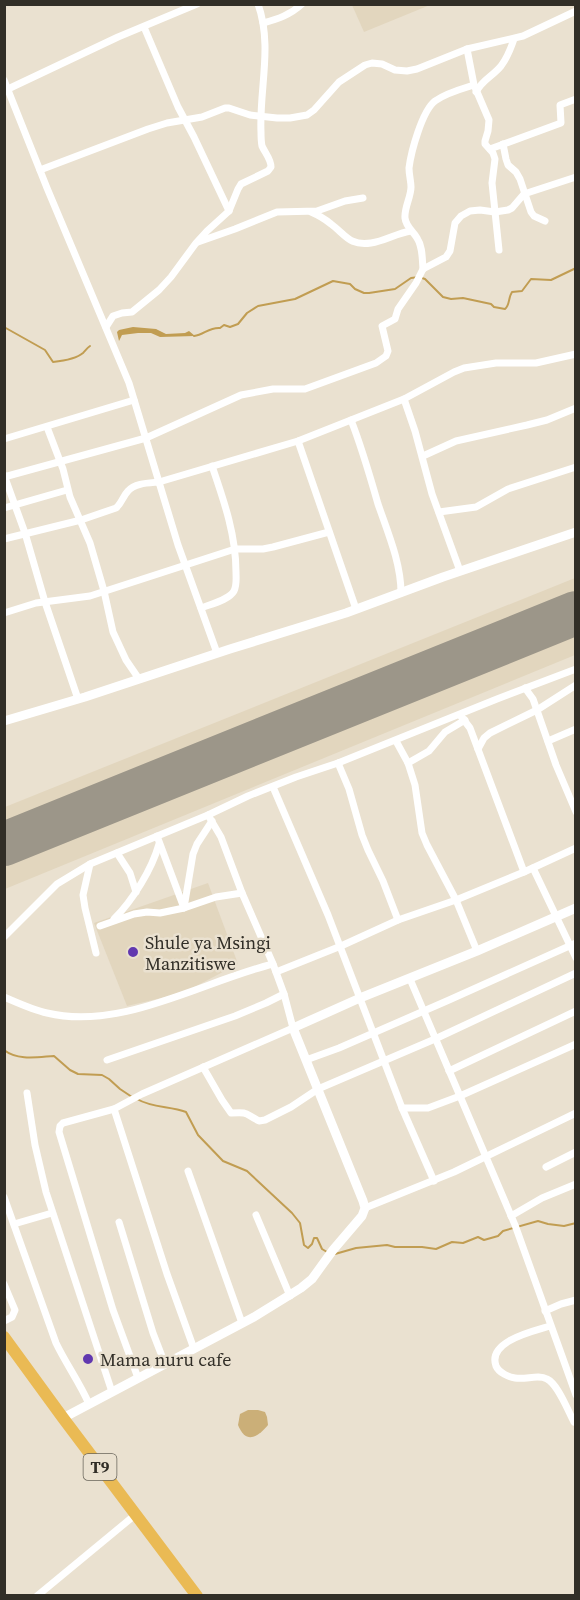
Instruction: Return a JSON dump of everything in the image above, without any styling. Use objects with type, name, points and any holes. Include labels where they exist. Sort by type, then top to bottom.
[{"type":"highway","name":"T9","points":[[4,1336],[197,1596]]},
{"type":"street","points":[[8,89],[85,52],[197,4]]},
{"type":"street","points":[[106,327],[113,316],[132,312],[159,290],[196,243],[229,211],[241,184],[268,171],[271,167],[261,143],[260,116],[265,47],[263,23],[258,4]]},
{"type":"street","points":[[263,23],[293,12],[302,4]]},
{"type":"street","points":[[40,170],[148,129],[184,119],[202,117],[229,108],[260,116],[290,118],[307,115],[339,82],[364,65],[382,64],[395,70],[407,71],[417,69],[467,49],[531,33],[576,11]]},
{"type":"street","points":[[144,27],[184,119],[229,211]]},
{"type":"street","points":[[78,699],[5,476],[146,438],[241,395],[273,389],[305,389],[376,363],[386,356],[388,351],[383,324],[395,319],[398,309],[423,269],[420,245],[405,217],[411,190],[410,165],[419,129],[430,106],[438,99],[475,88],[500,68],[514,39]]},
{"type":"street","points":[[467,49],[475,88],[489,120],[485,144],[490,148],[495,159],[491,178],[499,250]]},
{"type":"street","points":[[4,80],[129,383],[175,537],[216,653]]},
{"type":"street","points":[[490,148],[561,123],[560,105],[576,99]]},
{"type":"street","points":[[503,144],[508,165],[518,175],[531,212],[545,221]]},
{"type":"street","points":[[423,269],[447,256],[455,224],[461,216],[470,211],[495,212],[512,208],[524,194],[576,177]]},
{"type":"street","points":[[196,243],[277,212],[311,212],[363,198]]},
{"type":"street","points":[[311,212],[333,225],[347,239],[362,244],[411,231]]},
{"type":"street","points":[[4,539],[81,520],[116,508],[127,491],[137,486],[159,482],[298,441],[404,399],[464,368],[496,363],[536,363],[576,354]]},
{"type":"street","points":[[404,399],[423,456],[432,494],[460,571]]},
{"type":"street","points":[[4,440],[134,400]]},
{"type":"street","points":[[423,456],[456,441],[547,420],[576,408]]},
{"type":"street","points":[[351,420],[389,535],[399,570],[401,593]]},
{"type":"street","points":[[47,427],[68,490],[90,543],[105,591],[113,632],[126,660],[139,679]]},
{"type":"street","points":[[298,441],[356,609]]},
{"type":"street","points":[[201,608],[226,598],[234,591],[236,585],[235,549],[226,508],[212,466]]},
{"type":"street","points":[[439,512],[476,507],[508,489],[576,467]]},
{"type":"street","points":[[4,508],[68,490]]},
{"type":"street","points":[[4,613],[45,602],[77,598],[105,591],[235,549],[263,549],[329,532]]},
{"type":"street","points":[[4,721],[356,609],[576,532]]},
{"type":"street","points":[[4,937],[57,884],[90,864],[210,818],[248,796],[463,717],[525,688],[576,669]]},
{"type":"street","points":[[478,749],[490,733],[537,710],[576,685]]},
{"type":"street","points":[[525,688],[531,695],[576,812]]},
{"type":"street","points":[[463,717],[470,728],[524,872]]},
{"type":"street","points":[[408,763],[429,751],[441,736],[463,717]]},
{"type":"street","points":[[548,741],[576,729]]},
{"type":"street","points":[[396,741],[408,763],[416,785],[422,833],[456,900],[477,951]]},
{"type":"street","points":[[338,763],[349,789],[368,850],[398,920]]},
{"type":"street","points":[[273,787],[319,893],[402,1108],[434,1180]]},
{"type":"street","points":[[63,1418],[290,1296],[312,1279],[362,1216],[365,1208],[293,1028],[273,963],[242,893],[221,837],[210,818]]},
{"type":"street","points":[[184,908],[193,854],[210,818]]},
{"type":"street","points":[[113,921],[136,892],[153,860],[158,839]]},
{"type":"street","points":[[158,839],[184,908]]},
{"type":"street","points":[[276,972],[398,920],[456,900],[524,872],[576,848]]},
{"type":"street","points":[[117,853],[130,873],[136,892]]},
{"type":"street","points":[[90,864],[83,895],[96,953]]},
{"type":"street","points":[[533,868],[555,916],[573,944],[576,958]]},
{"type":"street","points":[[100,926],[142,912],[160,913],[216,897],[242,893]]},
{"type":"street","points":[[138,1378],[113,1310],[59,1131],[60,1126],[63,1123],[114,1109],[203,1067],[576,908]]},
{"type":"street","points":[[306,1060],[373,1033],[573,944]]},
{"type":"street","points":[[4,997],[48,1013],[104,1015],[176,997],[273,963]]},
{"type":"street","points":[[203,1067],[231,1113],[243,1111],[259,1121],[265,1120],[291,1107],[318,1089],[435,1039],[576,973]]},
{"type":"street","points":[[410,979],[515,1225],[576,1395]]},
{"type":"street","points":[[108,1060],[236,1016],[284,994]]},
{"type":"street","points":[[449,1071],[576,1011]]},
{"type":"street","points":[[402,1108],[428,1108],[576,1044]]},
{"type":"street","points":[[27,1093],[45,1192],[112,1392]]},
{"type":"street","points":[[114,1109],[167,1274],[194,1349]]},
{"type":"street","points":[[365,1208],[486,1157],[576,1113]]},
{"type":"street","points":[[546,1167],[576,1152]]},
{"type":"street","points":[[188,1171],[242,1323]]},
{"type":"street","points":[[511,1215],[542,1198],[576,1184]]},
{"type":"street","points":[[4,1197],[56,1343],[89,1404]]},
{"type":"street","points":[[4,1223],[52,1212]]},
{"type":"street","points":[[256,1215],[290,1296]]},
{"type":"street","points":[[118,1222],[150,1325],[165,1364]]},
{"type":"street","points":[[4,1284],[15,1310],[12,1317],[4,1321]]},
{"type":"street","points":[[545,1311],[576,1300]]},
{"type":"street","points":[[550,1326],[502,1345],[497,1353],[496,1366],[512,1378],[539,1377],[550,1380],[574,1422]]},
{"type":"street","points":[[37,1596],[135,1515]]},
{"type":"shaded area","points":[[352,5],[430,5],[364,32]]},
{"type":"shaded area","points":[[133,327],[156,329],[166,334],[189,331],[195,336],[160,337],[151,333],[138,333],[122,335],[119,341],[117,332],[119,330]]},
{"type":"shaded area","points":[[575,578],[575,655],[5,889],[5,807]]},
{"type":"shaded area","points":[[208,883],[238,964],[183,993],[127,1006],[94,923]]},
{"type":"shaded area","points":[[248,1410],[265,1412],[267,1417],[268,1425],[252,1437],[245,1435],[238,1425],[240,1414]]},
{"type":"waterway","points":[[194,336],[224,325],[230,327],[238,324],[247,313],[258,306],[295,299],[333,281],[350,284],[355,289],[369,293],[395,289],[411,278],[419,277],[425,279],[443,297],[463,298],[505,309],[512,292],[522,291],[531,279],[551,280],[576,268]]},
{"type":"waterway","points":[[4,327],[45,350],[53,362],[77,357],[90,346]]},
{"type":"waterway","points":[[4,1050],[22,1057],[54,1056],[78,1074],[102,1075],[132,1097]]},
{"type":"waterway","points":[[137,1099],[186,1112],[198,1135],[223,1161],[247,1171],[292,1213],[300,1223],[304,1245],[308,1248],[314,1238],[317,1238],[322,1249],[327,1252]]},
{"type":"waterway","points":[[335,1254],[356,1248],[387,1245],[436,1249],[452,1242],[463,1243],[478,1237],[484,1240],[498,1236],[503,1231],[538,1221],[564,1226],[576,1223]]},
{"type":"runway","points":[[4,844],[576,613]]},
{"type":"place","name":"Shule ya Msingi Manzitiswe","points":[[133,952]]},
{"type":"place","name":"Mama nuru cafe","points":[[88,1359]]}]
